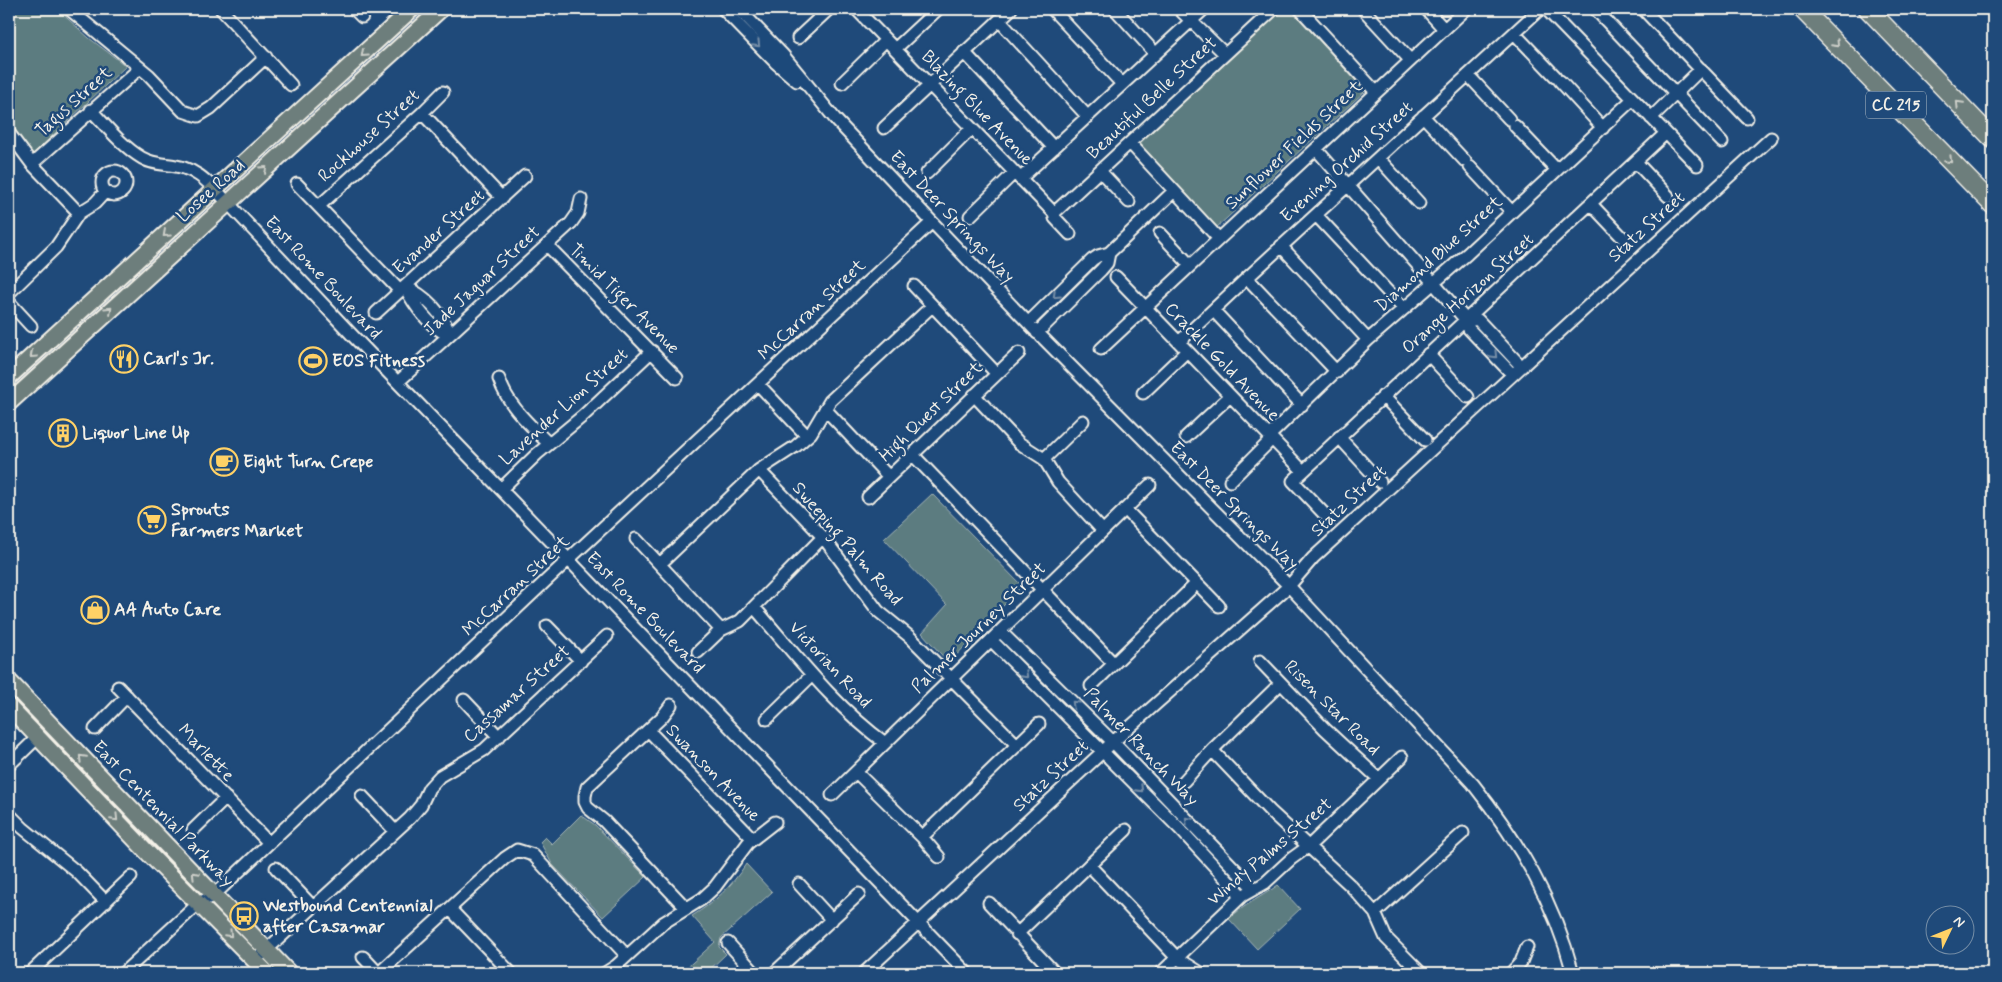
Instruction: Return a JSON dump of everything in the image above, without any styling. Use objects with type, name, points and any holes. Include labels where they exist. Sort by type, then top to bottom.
[{"type":"highway","name":"CC 215","points":[[1802,9],[1992,204]]},
{"type":"highway","name":"CC 215","points":[[1868,9],[1993,139]]},
{"type":"main road","name":"Losee Road","points":[[9,377],[412,9]]},
{"type":"main road","points":[[412,34],[413,22],[426,9]]},
{"type":"main road","name":"Losee Road","points":[[9,403],[441,9]]},
{"type":"main road","points":[[373,70],[382,50],[396,35],[399,22]]},
{"type":"main road","points":[[69,347],[74,328],[83,319],[98,296]]},
{"type":"main road","points":[[43,370],[55,348],[62,340],[68,324]]},
{"type":"main road","name":"East Centennial Parkway","points":[[9,681],[15,693],[289,973]]},
{"type":"main road","name":"East Centennial Parkway","points":[[9,707],[267,973]]},
{"type":"street","points":[[69,9],[140,68],[183,111],[198,116],[211,108],[266,56]]},
{"type":"street","points":[[221,9],[291,85]]},
{"type":"street","name":"East Deer Springs Way","points":[[723,9],[775,62],[819,100]]},
{"type":"street","name":"East Deer Springs Way","points":[[739,9],[782,55],[819,100],[1037,333],[1289,586],[1473,784],[1500,818],[1540,884],[1556,919],[1574,973]]},
{"type":"street","points":[[798,38],[829,9]]},
{"type":"street","points":[[895,49],[938,9]]},
{"type":"street","points":[[884,128],[1011,9]]},
{"type":"street","points":[[1052,9],[1122,84]]},
{"type":"street","points":[[1115,9],[1156,53]]},
{"type":"street","points":[[1179,9],[1225,54]]},
{"type":"street","points":[[970,216],[1017,176],[1054,148],[1204,9]]},
{"type":"street","name":"Beautiful Belle Street","points":[[1054,213],[1274,9]]},
{"type":"street","points":[[1300,9],[1376,92]]},
{"type":"street","points":[[1363,9],[1410,60]]},
{"type":"street","points":[[1426,9],[1444,29]]},
{"type":"street","name":"Sunflower Fields Street","points":[[1100,349],[1466,9]]},
{"type":"street","name":"Evening Orchid Street","points":[[1143,392],[1214,310],[1247,278],[1540,9]]},
{"type":"street","points":[[1546,9],[1697,166]]},
{"type":"street","points":[[1595,9],[1722,142]]},
{"type":"street","points":[[1643,9],[1747,118]]},
{"type":"street","name":"Blazing Blue Avenue","points":[[862,11],[886,40],[1054,213],[1055,218],[1070,234]]},
{"type":"street","points":[[999,20],[1088,117]]},
{"type":"street","points":[[1514,33],[1603,128]]},
{"type":"street","points":[[842,83],[886,40]]},
{"type":"street","points":[[964,52],[1054,148]]},
{"type":"street","name":"Tagus Street","points":[[32,164],[140,68]]},
{"type":"street","points":[[1651,118],[1701,68]]},
{"type":"street","points":[[1468,75],[1557,170]]},
{"type":"street","name":"Rockhouse Street","points":[[318,206],[443,92]]},
{"type":"street","name":"Diamond Blue Street","points":[[1230,481],[1302,405],[1368,340],[1512,212],[1633,99]]},
{"type":"street","name":"East Rome Boulevard","points":[[91,110],[126,146],[142,159],[158,164],[182,167],[199,174],[228,202],[398,382],[967,973]]},
{"type":"street","points":[[422,113],[502,198]]},
{"type":"street","points":[[1423,116],[1512,212]]},
{"type":"street","points":[[927,173],[971,129]]},
{"type":"street","points":[[9,133],[32,164],[79,213]]},
{"type":"street","name":"Orange Horizon Street","points":[[1330,520],[1293,481],[1666,133]]},
{"type":"street","name":"Statz Street","points":[[864,973],[1113,742],[1289,586],[1314,558],[1771,138]]},
{"type":"street","points":[[1130,143],[1219,239]]},
{"type":"street","points":[[1316,148],[1434,282],[1465,319],[1468,328],[1512,374]]},
{"type":"street","points":[[1378,158],[1419,203]]},
{"type":"street","points":[[1636,162],[1668,196]]},
{"type":"street","points":[[1100,171],[1129,202]]},
{"type":"street","name":"Evander Street","points":[[376,313],[525,176]]},
{"type":"street","points":[[297,184],[403,289],[419,292],[447,324],[449,335]]},
{"type":"street","points":[[9,293],[56,247],[79,213],[96,203],[106,191]]},
{"type":"street","points":[[1028,323],[1092,260],[1109,253],[1174,191]]},
{"type":"street","name":"Jade Jaguar Street","points":[[398,382],[571,223],[578,213],[581,199]]},
{"type":"street","points":[[1591,204],[1624,239]]},
{"type":"street","points":[[1316,215],[1404,309]]},
{"type":"street","name":"McCarran Street","points":[[123,973],[199,903],[214,895],[569,559],[932,222]]},
{"type":"street","points":[[1160,233],[1190,265]]},
{"type":"street","name":"Timid Tiger Avenue","points":[[547,245],[677,378]]},
{"type":"street","points":[[1281,246],[1368,340]]},
{"type":"street","points":[[1037,333],[1102,270],[1107,263],[1109,253]]},
{"type":"street","name":"Crackle Gold Avenue","points":[[1116,277],[1303,471]]},
{"type":"street","points":[[1247,278],[1337,372]]},
{"type":"street","points":[[914,286],[997,374]]},
{"type":"street","points":[[9,302],[31,326]]},
{"type":"street","points":[[660,564],[759,470],[796,446],[807,436],[830,400],[932,306]]},
{"type":"street","points":[[1214,310],[1302,405]]},
{"type":"street","points":[[1465,319],[1478,320],[1521,366]]},
{"type":"street","name":"Lavender Lion Street","points":[[501,489],[652,351]]},
{"type":"street","name":"High Quest Street","points":[[868,497],[1019,353]]},
{"type":"street","points":[[1428,354],[1468,397]]},
{"type":"street","points":[[499,379],[511,404],[549,444]]},
{"type":"street","points":[[758,384],[807,436]]},
{"type":"street","points":[[974,395],[1019,443],[1044,460],[1058,482],[1102,532]]},
{"type":"street","points":[[1186,437],[1230,396]]},
{"type":"street","points":[[1383,396],[1425,440]]},
{"type":"street","points":[[825,409],[889,477]]},
{"type":"street","points":[[1044,460],[1083,421]]},
{"type":"street","points":[[1339,438],[1380,482]]},
{"type":"street","points":[[913,454],[1114,664]]},
{"type":"street","name":"Sweeping Palm Road","points":[[759,470],[823,537],[878,611],[910,637],[1017,744]]},
{"type":"street","name":"Palmer Journey Street","points":[[832,795],[1150,485]]},
{"type":"street","points":[[1125,509],[1219,606]]},
{"type":"street","points":[[698,652],[722,630],[734,625],[754,607],[823,537]]},
{"type":"street","points":[[636,539],[722,630]]},
{"type":"street","points":[[1091,686],[1197,583]]},
{"type":"street","name":"Victorian Road","points":[[754,607],[812,675],[862,726],[885,743]]},
{"type":"street","points":[[548,626],[581,661]]},
{"type":"street","name":"Palmer Ranch Way","points":[[1000,631],[1113,742],[1254,889]]},
{"type":"street","name":"Cassamar Street","points":[[255,960],[417,810],[429,788],[440,776],[484,750],[608,636]]},
{"type":"street","name":"Palmer Ranch Way","points":[[991,640],[1103,752],[1242,896]]},
{"type":"street","name":"Risen Star Road","points":[[1260,661],[1325,729],[1379,780]]},
{"type":"street","points":[[767,720],[812,675]]},
{"type":"street","points":[[1184,781],[1212,750],[1282,684]]},
{"type":"street","name":"Marlette","points":[[118,687],[269,843]]},
{"type":"street","points":[[95,729],[127,696]]},
{"type":"street","points":[[464,700],[499,737]]},
{"type":"street","points":[[671,704],[662,717],[587,787],[585,802],[588,808],[604,821],[686,908]]},
{"type":"street","points":[[922,837],[1039,724]]},
{"type":"street","name":"Swanson Avenue","points":[[648,730],[753,839]]},
{"type":"street","points":[[9,765],[38,738]]},
{"type":"street","points":[[1212,750],[1270,812],[1351,886],[1376,913],[1386,938],[1421,973]]},
{"type":"street","name":"Windy Palms Street","points":[[1162,973],[1242,896],[1265,883],[1290,859],[1309,846],[1402,757]]},
{"type":"street","points":[[856,772],[922,837],[939,857]]},
{"type":"street","points":[[362,796],[395,831]]},
{"type":"street","points":[[193,830],[226,798]]},
{"type":"street","points":[[9,814],[23,828],[77,872],[106,902]]},
{"type":"street","points":[[605,973],[663,923],[702,899],[715,887],[753,839],[775,822]]},
{"type":"street","points":[[1017,934],[1126,830]]},
{"type":"street","points":[[1376,913],[1463,833]]},
{"type":"street","points":[[363,957],[379,973],[504,858],[517,850],[533,855],[627,956]]},
{"type":"street","points":[[1089,865],[1177,958],[1201,973]]},
{"type":"street","points":[[276,868],[313,907]]},
{"type":"street","points":[[30,973],[131,877]]},
{"type":"street","points":[[799,884],[832,920]]},
{"type":"street","points":[[774,973],[859,894]]},
{"type":"street","points":[[989,903],[1055,973]]},
{"type":"street","points":[[450,909],[511,973]]},
{"type":"street","points":[[728,944],[755,973]]},
{"type":"street","points":[[1510,973],[1522,962],[1527,947]]},
{"type":"green space","points":[[9,9],[57,9],[89,38],[126,66],[32,155],[9,125]]},
{"type":"green space","points":[[1279,9],[1290,9],[1365,91],[1215,229],[1134,142]]},
{"type":"green space","points":[[932,494],[1022,586],[949,663],[922,633],[947,605],[884,539]]},
{"type":"green space","points":[[581,815],[595,825],[646,877],[603,917],[552,864],[540,842],[545,837],[552,844]]},
{"type":"green space","points":[[746,864],[772,892],[721,938],[719,947],[726,954],[706,973],[681,973],[715,942],[692,916],[722,893]]},
{"type":"green space","points":[[1278,885],[1300,909],[1257,949],[1229,919],[1240,909]]},
{"type":"place","name":"Carl's Jr.","points":[[124,359]]},
{"type":"place","name":"EOS Fitness","points":[[313,361]]},
{"type":"place","name":"Liquor Line Up","points":[[63,433]]},
{"type":"place","name":"Eight Turn Crepe","points":[[224,462]]},
{"type":"place","name":"Sprouts Farmers Market","points":[[152,520]]},
{"type":"place","name":"AA Auto Care","points":[[95,610]]},
{"type":"place","name":"Westbound Centennial after Casamar","points":[[244,916]]}]
